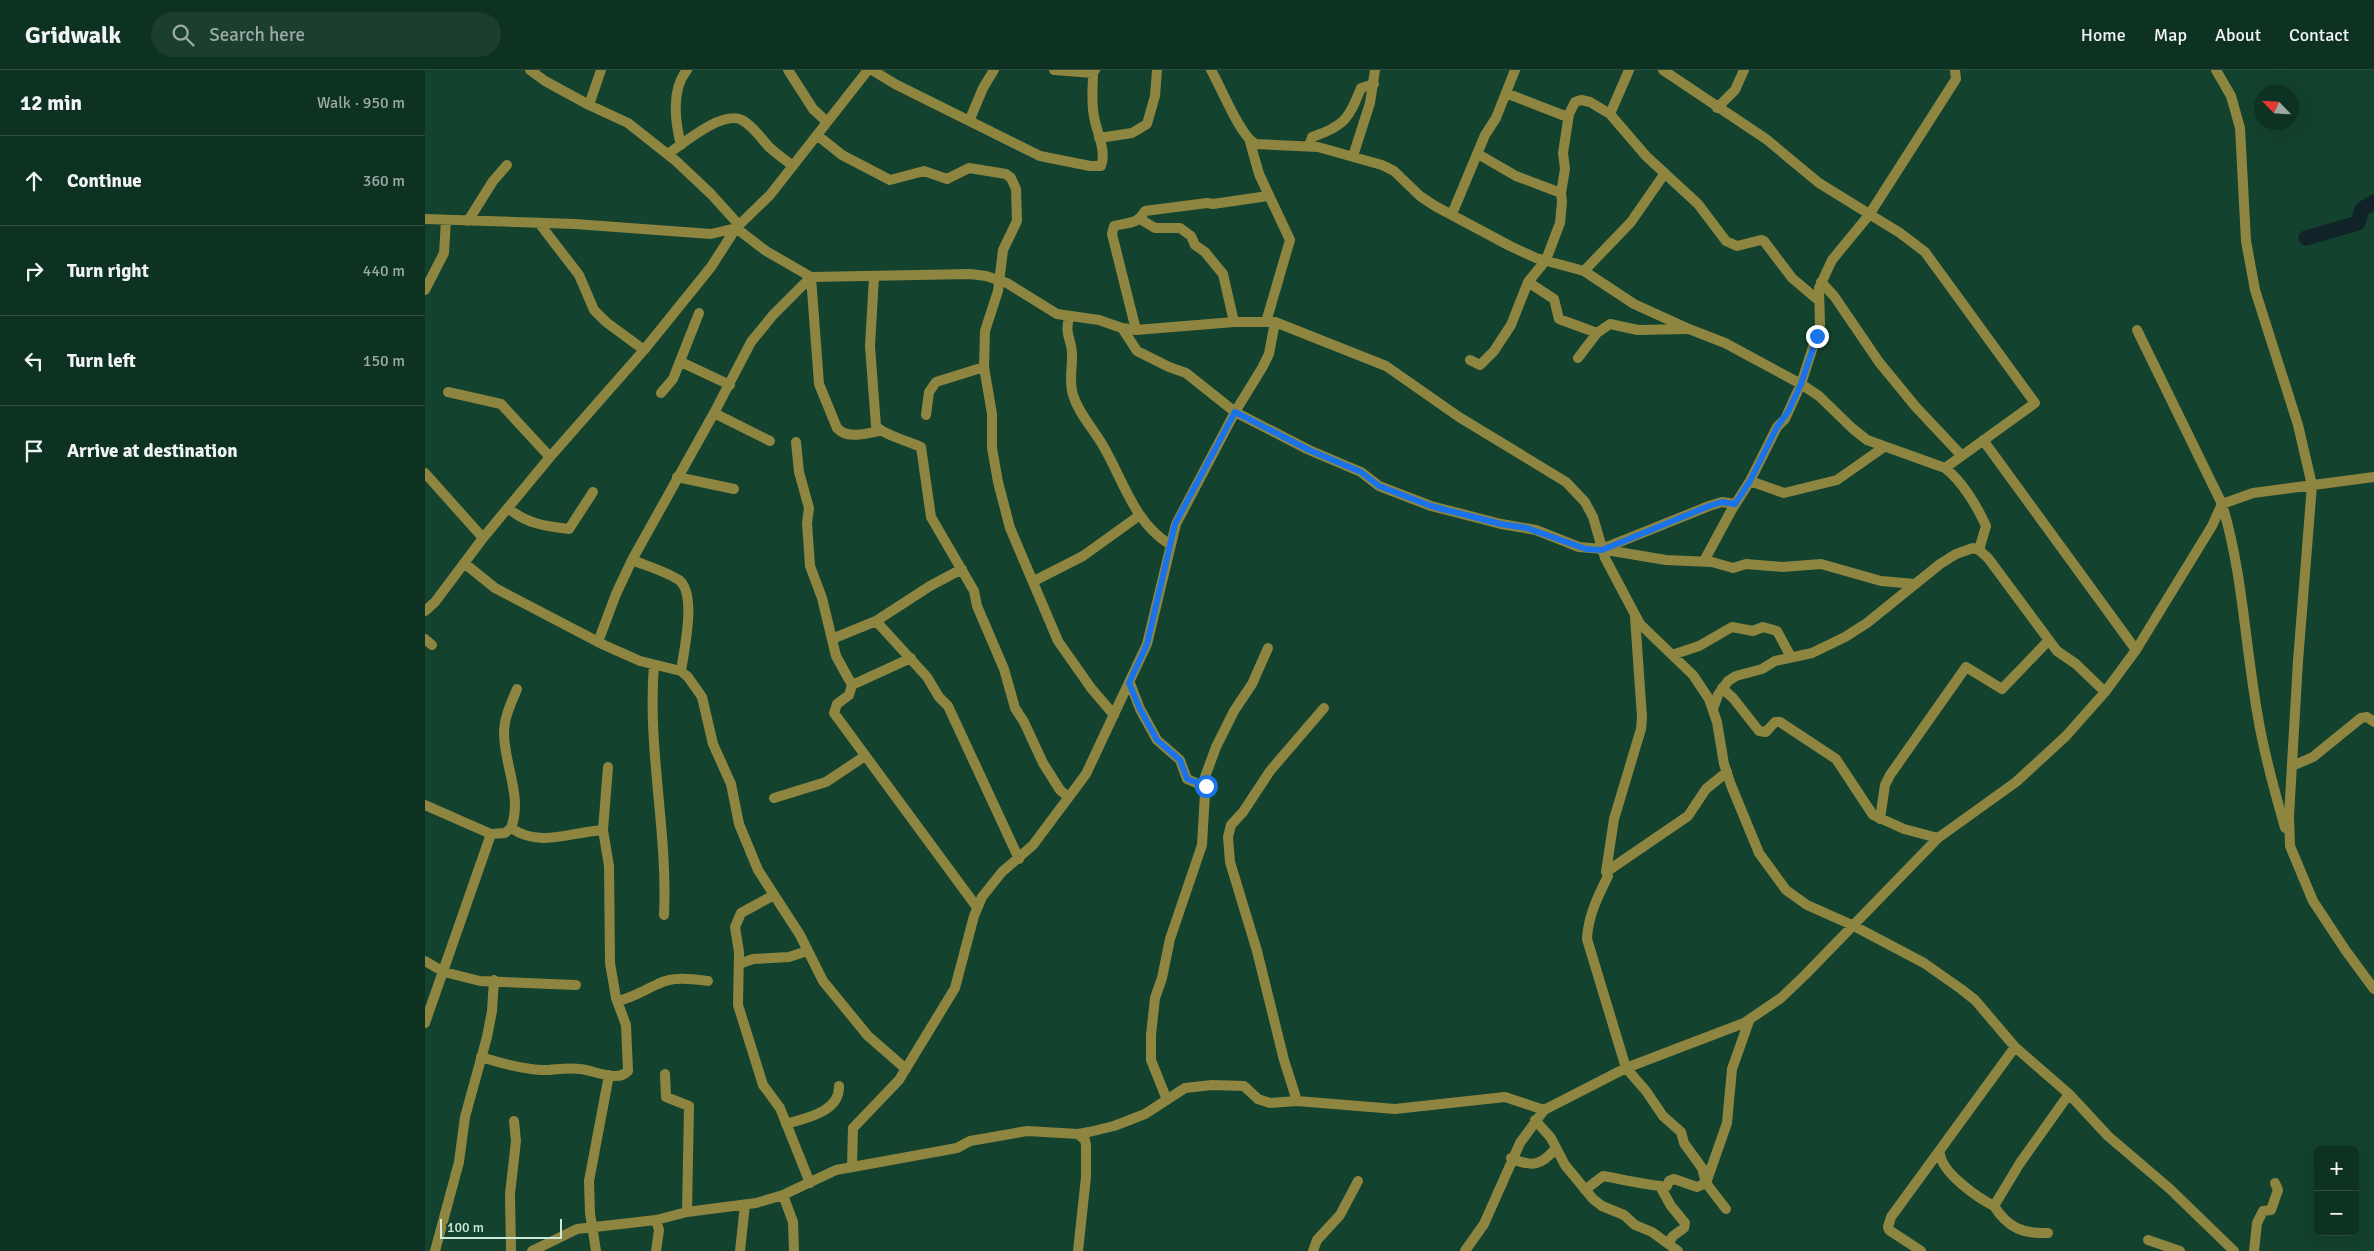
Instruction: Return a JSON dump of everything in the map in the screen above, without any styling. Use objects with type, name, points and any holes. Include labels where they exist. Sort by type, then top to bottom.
[{"type":"street","points":[[530,70],[554,87],[628,123],[667,154],[711,194],[738,226],[766,251],[811,278],[874,278],[970,274],[999,280],[1025,293],[1048,309],[1069,317],[1099,320],[1122,328],[1135,330],[1233,322],[1270,322],[1378,362],[1481,431],[1559,477],[1585,502],[1596,525],[1602,550],[1646,632],[1693,676],[1709,699],[1727,772],[1759,853],[1786,890],[1807,905],[1852,925],[1924,963],[1961,988],[1975,1000],[2015,1047],[2069,1094],[2108,1136],[2170,1188],[2234,1251]]},
{"type":"street","points":[[589,105],[601,70]]},
{"type":"street","points":[[681,145],[676,128],[677,90],[680,78],[687,70]]},
{"type":"street","points":[[788,70],[813,109],[827,122]]},
{"type":"street","points":[[425,612],[435,602],[483,538],[550,457],[644,350],[711,267],[738,226],[770,195],[868,70]]},
{"type":"street","points":[[872,70],[895,84],[970,119],[1041,156],[1089,166],[1101,166],[1099,138],[1093,115],[1094,72],[1054,70]]},
{"type":"street","points":[[970,119],[983,88],[994,70]]},
{"type":"street","points":[[1099,138],[1132,133],[1147,124],[1155,96],[1157,70]]},
{"type":"street","points":[[852,1167],[853,1128],[899,1080],[955,988],[977,906],[1002,872],[1019,859],[1046,829],[1086,774],[1147,644],[1175,524],[1235,412],[1269,354],[1270,322],[1290,240],[1259,174],[1250,142],[1238,124],[1225,93],[1211,70]]},
{"type":"street","points":[[1353,156],[1370,103],[1375,70]]},
{"type":"street","points":[[1452,214],[1485,135],[1496,118],[1515,70]]},
{"type":"street","points":[[1610,114],[1629,70]]},
{"type":"street","points":[[1663,70],[1717,108],[1766,139],[1819,183],[1900,233],[1925,252],[2035,403],[1945,468]]},
{"type":"street","points":[[1717,108],[1735,90],[1744,70]]},
{"type":"street","points":[[1704,562],[1735,504],[1750,481],[1801,384],[1820,325],[1818,300],[1821,282],[1832,260],[1869,215],[1956,79],[1955,70]]},
{"type":"street","points":[[2216,70],[2231,96],[2240,128],[2246,241],[2255,290],[2298,425],[2312,486],[2297,662],[2289,816],[2290,846]]},
{"type":"street","points":[[1309,146],[1312,137],[1329,131],[1349,117],[1361,88],[1374,84]]},
{"type":"street","points":[[1506,93],[1565,116],[1569,114]]},
{"type":"street","points":[[1470,360],[1480,365],[1494,350],[1511,325],[1527,282],[1546,260],[1560,223],[1561,193],[1565,169],[1563,153],[1569,114],[1575,102],[1581,100],[1600,107],[1610,114],[1665,174],[1698,204],[1726,241],[1737,246],[1761,240],[1764,241],[1792,278],[1818,300]]},
{"type":"street","points":[[667,154],[716,122],[725,118],[738,119],[755,131],[770,148],[793,166]]},
{"type":"street","points":[[817,135],[857,164],[890,180],[924,171],[947,179],[969,168],[1006,174],[1011,178],[1015,189],[1017,221],[1003,250],[999,280],[985,330],[984,367],[991,414],[992,448],[998,482],[1011,528],[1058,641],[1091,688],[1114,715]]},
{"type":"street","points":[[1250,142],[1256,144],[1309,146],[1382,165],[1394,171],[1420,196],[1521,251],[1584,270],[1634,304],[1725,343],[1801,384],[1819,396],[1867,440],[1945,468],[1953,474],[1981,515],[1986,526],[1979,550]]},
{"type":"street","points":[[1478,154],[1516,176],[1551,191],[1561,193]]},
{"type":"street","points":[[468,221],[493,181],[507,165]]},
{"type":"street","points":[[1584,270],[1631,222],[1665,174]]},
{"type":"street","points":[[1135,330],[1112,234],[1114,226],[1131,224],[1140,219],[1145,211],[1268,196]]},
{"type":"street","points":[[425,219],[539,223],[711,234],[738,226]]},
{"type":"street","points":[[1140,219],[1155,228],[1179,228],[1191,236],[1195,245],[1205,252],[1223,274],[1233,322]]},
{"type":"street","points":[[425,290],[444,253],[446,220]]},
{"type":"street","points":[[539,223],[579,275],[594,310],[606,322],[644,350]]},
{"type":"street","points":[[598,642],[616,594],[632,560],[714,413],[756,332],[811,278]]},
{"type":"street","points":[[811,278],[819,384],[837,428],[842,434],[851,436],[880,431],[899,436],[921,447],[931,516],[973,591],[977,606],[1004,669],[1015,708],[1025,722],[1043,763],[1060,790],[1068,797]]},
{"type":"street","points":[[874,278],[870,346],[874,413],[876,426],[880,431]]},
{"type":"street","points":[[1527,282],[1554,300],[1559,319],[1597,334]]},
{"type":"street","points":[[1821,282],[1834,296],[1879,362],[1915,406],[1961,455]]},
{"type":"street","points":[[661,393],[673,379],[699,313]]},
{"type":"street","points":[[1069,317],[1067,338],[1071,346],[1071,379],[1077,407],[1091,431],[1100,441],[1122,487],[1140,515],[1155,534],[1169,544]]},
{"type":"street","points":[[1578,358],[1597,334],[1611,324],[1638,330],[1689,329]]},
{"type":"street","points":[[1122,328],[1137,351],[1186,373],[1235,412],[1309,450],[1361,472],[1379,486],[1431,506],[1501,524],[1527,528],[1579,547],[1665,560],[1704,562],[1733,568],[1746,564],[1783,567],[1821,564],[1881,581],[1915,584]]},
{"type":"street","points":[[2137,330],[2222,504],[2236,561],[2258,716],[2270,775],[2290,846],[2313,901],[2345,951],[2374,989]]},
{"type":"street","points":[[681,362],[729,385]]},
{"type":"street","points":[[926,415],[929,392],[936,382],[984,367]]},
{"type":"street","points":[[448,392],[501,404],[550,457]]},
{"type":"street","points":[[714,413],[770,441]]},
{"type":"street","points":[[1983,440],[2136,650]]},
{"type":"street","points":[[795,442],[799,472],[809,508],[807,523],[810,566],[822,598],[836,656],[852,685],[849,695],[837,704],[834,713],[889,790],[912,816],[977,906]]},
{"type":"street","points":[[1750,481],[1784,493],[1837,480],[1884,446]]},
{"type":"street","points":[[425,473],[483,538]]},
{"type":"street","points":[[677,477],[735,489]]},
{"type":"street","points":[[1465,1251],[1484,1224],[1511,1158],[1535,1120],[1544,1110],[1626,1068],[1749,1021],[1787,992],[1938,838],[2029,771],[2066,736],[2105,692],[2136,650],[2212,526],[2222,504],[2253,493],[2374,477]]},
{"type":"street","points":[[508,508],[519,517],[538,525],[569,529],[593,492]]},
{"type":"street","points":[[1602,550],[1709,506],[1722,502],[1735,504]]},
{"type":"street","points":[[1034,581],[1083,556],[1140,515]]},
{"type":"street","points":[[1713,709],[1722,688],[1736,676],[1762,669],[1775,661],[1812,653],[1845,637],[1883,611],[1915,584],[1966,549],[1979,550],[1988,558],[2048,641],[2064,658],[2076,664],[2105,692]]},
{"type":"street","points":[[632,560],[678,580],[687,590],[687,619],[681,671]]},
{"type":"street","points":[[464,563],[495,588],[598,642],[654,665],[681,671],[689,677],[702,697],[713,744],[731,784],[739,824],[754,862],[800,935],[823,981],[868,1036],[906,1069]]},
{"type":"street","points":[[832,639],[876,621],[929,586],[962,569]]},
{"type":"street","points":[[1635,614],[1643,717],[1614,818],[1606,872],[1608,876],[1587,926],[1587,939],[1626,1068],[1646,1091],[1663,1116],[1681,1132],[1684,1143],[1702,1168],[1706,1183],[1726,1209]]},
{"type":"street","points":[[876,621],[927,677],[956,719],[1019,859]]},
{"type":"street","points":[[1671,655],[1699,646],[1732,627],[1753,631],[1763,627],[1777,631],[1791,657]]},
{"type":"street","points":[[1880,819],[1885,785],[1890,774],[1966,667],[2002,689],[2048,641]]},
{"type":"street","points":[[1167,1100],[1151,1060],[1152,1021],[1155,998],[1162,978],[1170,940],[1202,845],[1205,777],[1216,747],[1234,711],[1252,684],[1268,648]]},
{"type":"street","points":[[852,685],[911,658]]},
{"type":"street","points":[[654,665],[651,698],[663,846],[664,915]]},
{"type":"street","points":[[1129,683],[1140,709],[1157,740],[1180,760],[1187,779],[1201,784],[1205,793]]},
{"type":"street","points":[[1722,688],[1733,698],[1759,731],[1766,732],[1775,722],[1780,722],[1836,759],[1867,808],[1880,819],[1904,829],[1938,838]]},
{"type":"street","points":[[425,805],[491,834],[505,833],[511,828],[514,821],[514,793],[504,733],[509,708],[517,689]]},
{"type":"street","points":[[1297,1100],[1284,1060],[1257,950],[1230,862],[1229,837],[1231,825],[1243,812],[1270,771],[1324,708]]},
{"type":"street","points":[[2292,766],[2313,757],[2361,718],[2367,717],[2374,722]]},
{"type":"street","points":[[774,798],[826,782],[865,756]]},
{"type":"street","points":[[481,1057],[504,1064],[541,1070],[579,1068],[609,1075],[623,1075],[629,1067],[626,1025],[610,963],[609,866],[603,830],[609,767]]},
{"type":"street","points":[[1606,872],[1688,816],[1711,782],[1727,772]]},
{"type":"street","points":[[511,828],[529,838],[548,839],[603,830]]},
{"type":"street","points":[[425,1023],[444,972],[467,897],[491,834]]},
{"type":"street","points":[[774,895],[737,917],[735,927],[739,964],[738,1005],[763,1085],[780,1108],[810,1183]]},
{"type":"street","points":[[739,964],[753,960],[789,957],[807,951]]},
{"type":"street","points":[[425,962],[444,972],[480,981],[494,980],[577,985]]},
{"type":"street","points":[[619,1001],[639,995],[666,981],[675,979],[708,981]]},
{"type":"street","points":[[435,1251],[459,1162],[465,1116],[492,1011],[494,980]]},
{"type":"street","points":[[1661,1188],[1667,1186],[1669,1181],[1674,1179],[1697,1187],[1706,1183],[1727,1122],[1732,1069],[1749,1021]]},
{"type":"street","points":[[1921,1251],[1888,1227],[1891,1218],[2015,1047]]},
{"type":"street","points":[[665,1074],[666,1097],[689,1106],[687,1212]]},
{"type":"street","points":[[596,1251],[589,1181],[609,1075]]},
{"type":"street","points":[[532,1251],[577,1229],[656,1220],[687,1212],[745,1205],[783,1195],[836,1170],[957,1148],[969,1141],[1027,1131],[1078,1134],[1113,1126],[1145,1114],[1185,1088],[1212,1085],[1244,1086],[1264,1102],[1297,1100],[1395,1108],[1505,1097],[1544,1110]]},
{"type":"street","points":[[786,1124],[813,1116],[833,1105],[839,1096],[839,1086]]},
{"type":"street","points":[[1995,1206],[2020,1163],[2069,1094]]},
{"type":"street","points":[[1535,1120],[1551,1138],[1565,1165],[1585,1190],[1602,1206],[1624,1215],[1635,1225],[1652,1232],[1677,1251]]},
{"type":"street","points":[[511,1251],[510,1202],[516,1141],[514,1121]]},
{"type":"street","points":[[1078,1134],[1085,1140],[1086,1145],[1078,1251]]},
{"type":"street","points":[[1511,1158],[1528,1165],[1545,1161],[1556,1148]]},
{"type":"street","points":[[1939,1154],[1943,1165],[1977,1198],[1995,1206],[2003,1219],[2029,1234],[2048,1233]]},
{"type":"street","points":[[1585,1190],[1603,1176],[1649,1183],[1661,1188],[1671,1206],[1685,1222],[1684,1228],[1673,1236],[1668,1244]]},
{"type":"street","points":[[1313,1251],[1317,1240],[1340,1215],[1358,1181]]},
{"type":"street","points":[[2254,1251],[2257,1223],[2263,1210],[2271,1210],[2278,1190],[2275,1184]]},
{"type":"street","points":[[783,1195],[793,1222],[795,1251]]},
{"type":"street","points":[[740,1251],[745,1205]]},
{"type":"street","points":[[656,1220],[659,1230],[656,1251]]},
{"type":"street","points":[[2148,1240],[2180,1251]]},
{"type":"waterway","points":[[2306,238],[2358,223],[2362,209],[2374,202]]},
{"type":"route","points":[[1206,786],[1205,793],[1201,784],[1187,779],[1180,760],[1157,740],[1135,699],[1129,683],[1147,644],[1175,524],[1188,504],[1235,412],[1247,420],[1309,450],[1361,472],[1379,486],[1431,506],[1501,524],[1536,530],[1579,547],[1602,550],[1709,506],[1722,502],[1735,504],[1750,481],[1777,427],[1788,412],[1801,384],[1817,336]]}]
